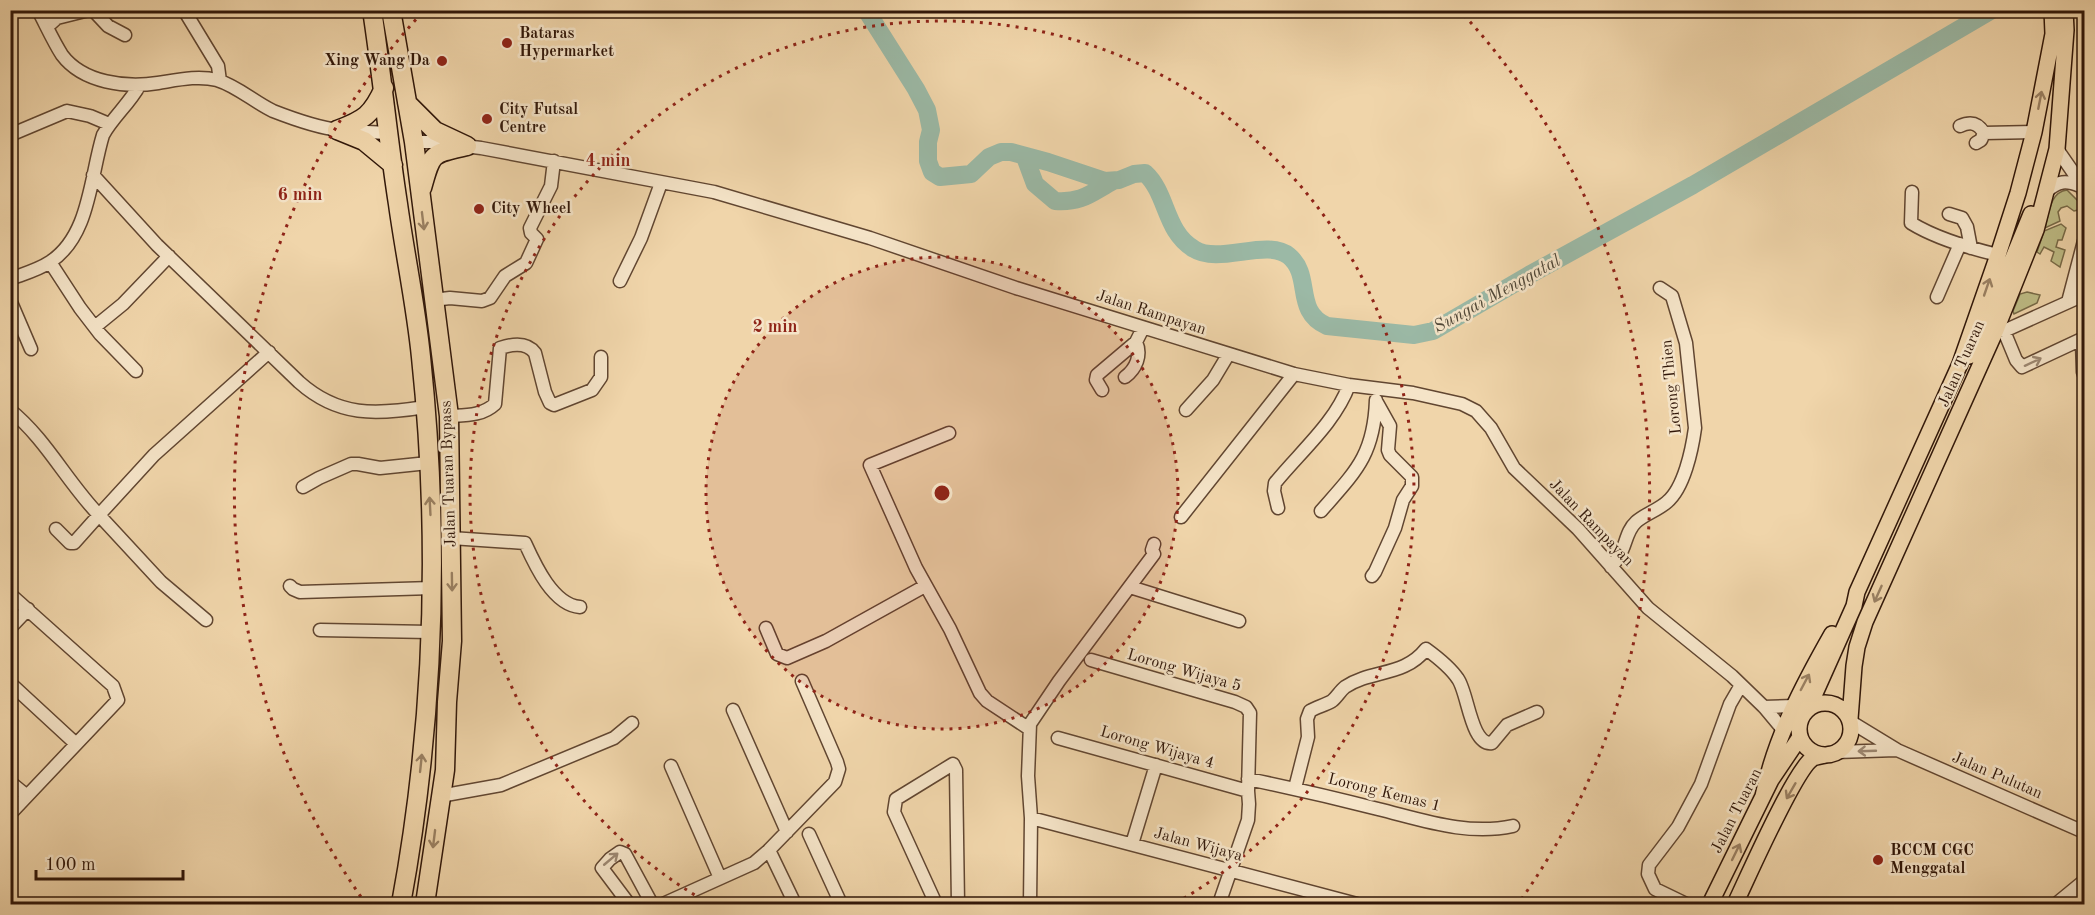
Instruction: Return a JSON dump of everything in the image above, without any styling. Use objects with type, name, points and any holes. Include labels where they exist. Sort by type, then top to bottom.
[{"type":"highway","name":"Jalan Tuaran Bypass","points":[[372,10],[421,356],[432,530],[430,632],[416,813],[401,904]]},
{"type":"highway","name":"Jalan Tuaran Bypass","points":[[391,10],[414,142],[449,416],[452,641],[445,770],[425,904]]},
{"type":"highway","points":[[337,130],[362,120],[370,114],[384,88]]},
{"type":"highway","points":[[406,102],[435,131],[467,146]]},
{"type":"highway","points":[[337,130],[364,141],[393,165]]},
{"type":"highway","points":[[414,142],[406,155],[403,167],[431,383],[430,396],[425,407]]},
{"type":"highway","points":[[420,194],[434,155],[467,146]]},
{"type":"main road","name":"Jalan Tuaran","points":[[1850,721],[1854,666],[1865,622],[1963,405],[2000,330],[2047,191],[2057,149],[2060,32],[2052,10]]},
{"type":"main road","name":"Jalan Tuaran","points":[[1801,708],[1854,606],[1861,585],[1960,364],[2018,193],[2065,10]]},
{"type":"main road","points":[[1960,364],[1974,353],[2029,217],[2047,191]]},
{"type":"main road","points":[[1861,585],[1875,573],[1956,392],[1960,389],[1965,393],[1963,405]]},
{"type":"main road","points":[[1735,904],[1781,808],[1803,771],[1813,758],[1834,753],[1849,739],[1850,721],[1843,709],[1832,703],[1819,703],[1801,708],[1784,731],[1767,778],[1764,796]]},
{"type":"main road","points":[[1801,708],[1800,737],[1805,746],[1812,752],[1822,755],[1834,753]]},
{"type":"main road","name":"Jalan Tuaran","points":[[1710,904],[1771,780],[1800,737]]},
{"type":"street","points":[[38,10],[62,54],[84,73],[120,84],[139,86],[189,78],[220,81],[274,111],[337,130],[389,133]]},
{"type":"street","points":[[47,27],[51,22],[65,15],[91,10],[108,26],[125,34]]},
{"type":"street","points":[[184,10],[218,66],[220,81]]},
{"type":"street","points":[[10,279],[50,262],[68,244],[82,219],[103,135],[139,86]]},
{"type":"street","points":[[10,135],[67,111],[90,116],[109,124]]},
{"type":"street","points":[[1960,126],[1966,123],[1975,124],[1984,134]]},
{"type":"street","points":[[1984,134],[2034,132]]},
{"type":"street","points":[[1976,144],[1984,134]]},
{"type":"street","name":"Jalan Rampayan","points":[[414,142],[467,146],[714,192],[763,205],[1143,328],[1294,374],[1349,385],[1433,396],[1462,404],[1476,411],[1491,428],[1514,468],[1578,529],[1648,608],[1741,685],[1784,731]]},
{"type":"street","points":[[2057,149],[2082,189]]},
{"type":"street","points":[[433,300],[450,298],[482,301],[490,298],[505,276],[525,263],[537,239],[531,233],[530,228],[551,186],[554,161]]},
{"type":"street","points":[[93,174],[169,256],[318,398],[348,410],[380,412],[425,407]]},
{"type":"street","points":[[2047,191],[2056,183],[2069,181],[2082,189]]},
{"type":"street","points":[[620,281],[641,238],[661,183]]},
{"type":"street","points":[[1912,192],[1914,200],[1911,223],[1922,230],[1998,255]]},
{"type":"street","points":[[1937,297],[1966,246],[1967,227],[1962,218],[1949,214]]},
{"type":"street","points":[[2085,241],[2079,300],[2000,330],[2022,367],[2083,339],[2083,372],[2085,375]]},
{"type":"street","points":[[96,326],[123,304],[169,256]]},
{"type":"street","points":[[50,262],[80,308],[107,343],[136,371]]},
{"type":"street","name":"Lorong Thien","points":[[1611,567],[1620,556],[1630,529],[1636,522],[1676,494],[1694,438],[1695,428],[1686,343],[1672,296],[1660,288]]},
{"type":"street","points":[[10,300],[31,349]]},
{"type":"street","points":[[1102,390],[1096,380],[1098,373],[1136,342],[1143,328]]},
{"type":"street","points":[[1125,377],[1135,367],[1138,347],[1136,342]]},
{"type":"street","points":[[449,416],[480,413],[495,404],[500,348],[528,345],[532,348],[545,392],[550,403],[554,405],[592,390],[601,377],[601,357]]},
{"type":"street","points":[[56,528],[70,543],[74,543],[154,455],[269,352]]},
{"type":"street","points":[[1186,410],[1213,380],[1228,355]]},
{"type":"street","points":[[1181,517],[1294,374]]},
{"type":"street","points":[[1278,508],[1274,491],[1275,483],[1332,415],[1345,397],[1349,385]]},
{"type":"street","points":[[1321,511],[1352,476],[1365,455],[1373,428],[1376,401],[1374,388]]},
{"type":"street","points":[[1372,576],[1376,572],[1404,500],[1412,486],[1412,477],[1390,455],[1388,450],[1390,426],[1376,401]]},
{"type":"street","points":[[10,410],[42,444],[83,498],[161,582],[206,620]]},
{"type":"street","points":[[949,433],[870,465],[925,586],[950,629],[980,693],[987,701],[1028,728]]},
{"type":"street","points":[[303,487],[351,465],[380,468],[428,463]]},
{"type":"street","points":[[451,538],[481,542],[525,543],[535,565],[560,599],[580,607]]},
{"type":"street","points":[[1030,904],[1031,818],[1028,728],[1059,681],[1154,554],[1154,544]]},
{"type":"street","points":[[290,586],[300,592],[432,588]]},
{"type":"street","points":[[766,628],[777,654],[787,658],[826,641],[925,586]]},
{"type":"street","points":[[1130,587],[1239,621]]},
{"type":"street","points":[[10,594],[117,693],[117,700],[10,814]]},
{"type":"street","points":[[10,628],[28,609]]},
{"type":"street","points":[[320,630],[430,632]]},
{"type":"street","points":[[1295,788],[1308,737],[1307,719],[1310,711],[1329,702],[1345,687],[1405,667],[1416,660],[1426,649],[1458,679],[1465,693],[1474,725],[1482,741],[1487,744],[1492,743],[1507,725],[1537,712]]},
{"type":"street","name":"Lorong Wijaya 5","points":[[1091,660],[1235,702],[1246,707],[1250,713],[1248,820],[1219,904]]},
{"type":"street","points":[[663,904],[754,863],[835,782],[839,769],[802,681]]},
{"type":"street","points":[[10,683],[75,743]]},
{"type":"street","points":[[1686,904],[1655,889],[1648,874],[1649,865],[1678,827],[1701,784],[1730,704],[1741,685]]},
{"type":"street","points":[[1764,707],[1801,708]]},
{"type":"street","points":[[733,710],[786,832]]},
{"type":"street","name":"Jalan Pulutan","points":[[1850,721],[1897,750],[2085,832]]},
{"type":"street","points":[[440,796],[501,785],[614,738],[632,723]]},
{"type":"street","name":"Lorong Wijaya 4","points":[[1058,738],[1156,765],[1248,785]]},
{"type":"street","name":"Jalan Pulutan","points":[[1834,753],[1897,750]]},
{"type":"street","points":[[936,904],[894,812],[894,804],[896,799],[953,764],[956,770],[958,904]]},
{"type":"street","points":[[1132,844],[1156,765]]},
{"type":"street","points":[[671,766],[720,878]]},
{"type":"street","points":[[10,782],[27,796]]},
{"type":"street","name":"Lorong Kemas 1","points":[[1248,785],[1295,788],[1461,829],[1498,830],[1513,826]]},
{"type":"street","name":"Jalan Wijaya","points":[[1031,818],[1231,870],[1320,900],[1357,904]]},
{"type":"street","points":[[809,834],[841,904]]},
{"type":"street","points":[[769,850],[795,904]]},
{"type":"street","points":[[629,904],[602,868],[620,852],[625,854],[652,904]]},
{"type":"street","points":[[2056,904],[2085,881]]},
{"type":"street","points":[[2068,894],[2077,904]]},
{"type":"shaded area","points":[[2067,190],[2081,204],[2078,210],[2074,211],[2067,206],[2061,208],[2058,212],[2060,221],[2045,228],[2054,199]]},
{"type":"shaded area","points":[[2061,224],[2066,228],[2062,240],[2058,240],[2056,247],[2065,250],[2060,267],[2051,261],[2054,252],[2044,247],[2040,254],[2037,252],[2044,231]]},
{"type":"shaded area","points":[[2027,292],[2040,295],[2037,303],[2014,314],[2013,311],[2020,294]]},
{"type":"waterway","name":"Sungai Menggatal","points":[[866,10],[927,110],[931,130],[928,142],[928,161],[932,172],[940,177],[971,174],[989,157],[1001,152],[1011,152],[1048,162],[1105,181],[1145,173],[1158,191],[1171,223],[1184,241],[1194,249],[1216,254],[1256,250],[1280,251],[1296,264],[1306,303],[1317,320],[1327,326],[1414,335],[1433,331],[1529,275],[1693,185],[1992,10]]},
{"type":"waterway","points":[[1025,157],[1035,184],[1055,201],[1079,199],[1113,181]]},
{"type":"place","name":"Bataras Hypermarket","points":[[507,43]]},
{"type":"place","name":"Xing Wang Da","points":[[442,61]]},
{"type":"place","name":"City Futsal Centre","points":[[487,119]]},
{"type":"place","name":"City Wheel","points":[[479,209]]},
{"type":"place","name":"BCCM CGC Menggatal","points":[[1878,860]]}]
